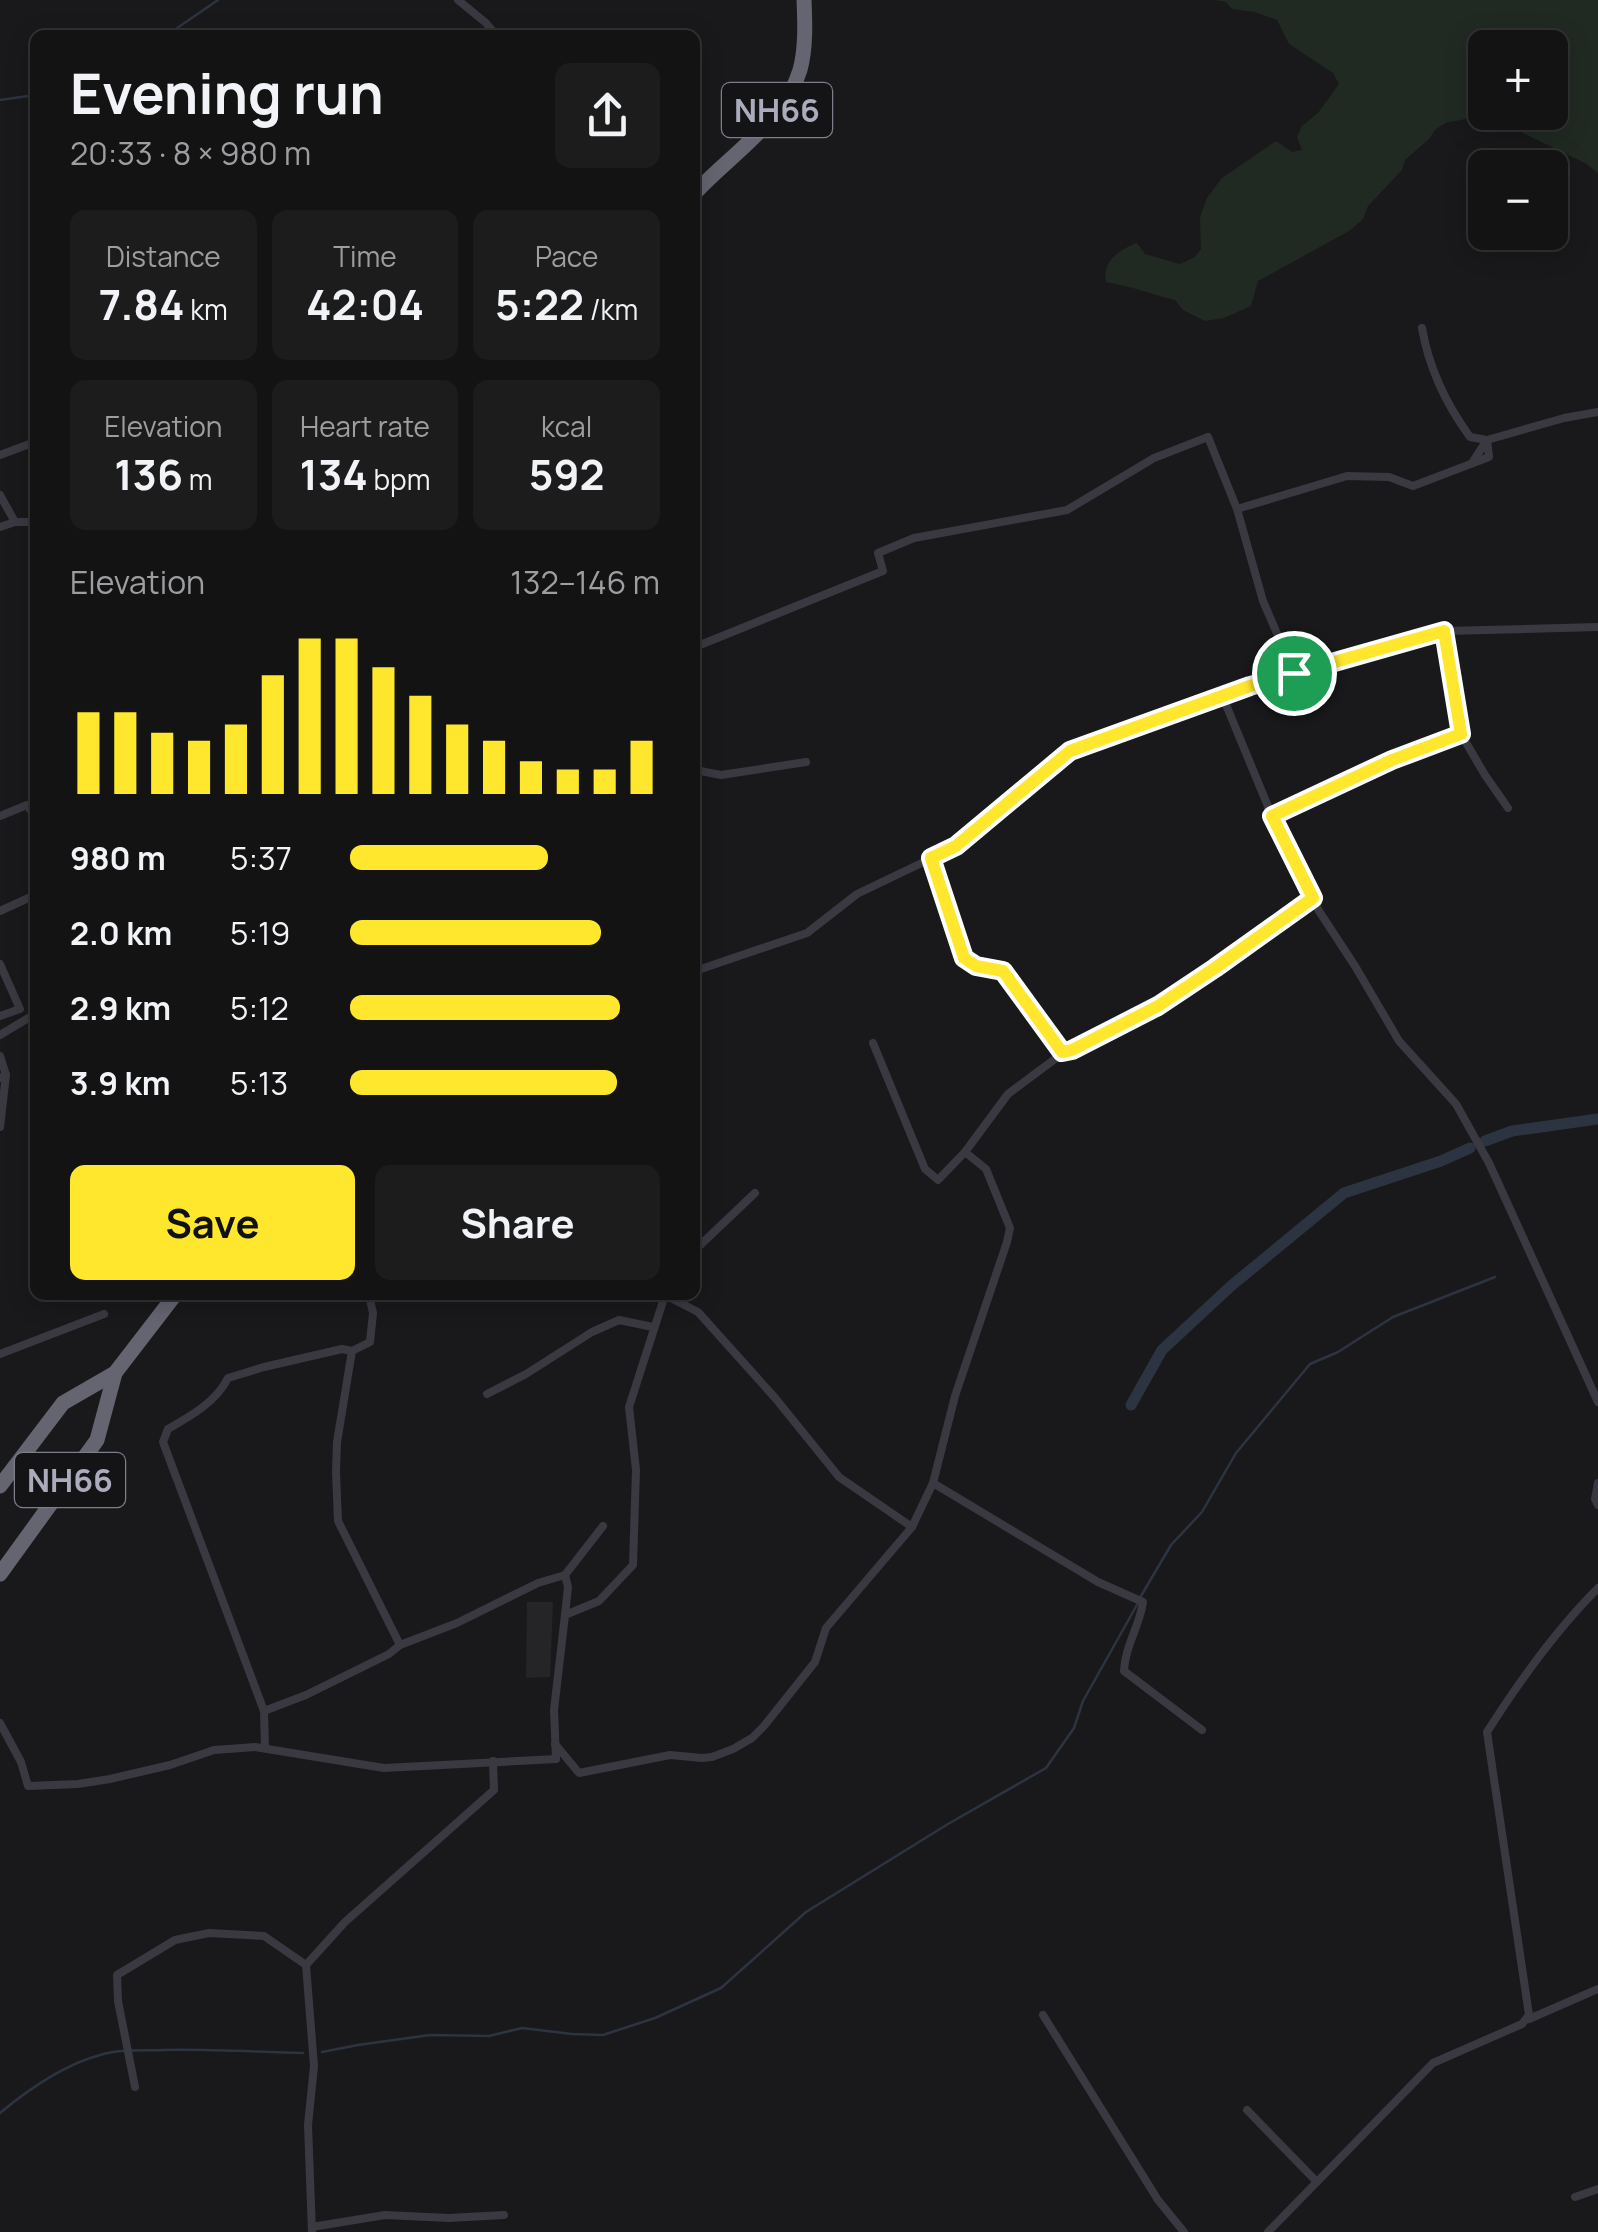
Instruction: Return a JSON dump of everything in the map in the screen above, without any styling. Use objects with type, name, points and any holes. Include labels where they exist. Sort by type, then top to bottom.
[{"type":"highway","name":"NH66","points":[[700,188],[765,126],[788,95],[800,70],[804,0]]},
{"type":"highway","name":"NH66","points":[[0,1486],[63,1403],[115,1373],[171,1300]]},
{"type":"highway","name":"NH66","points":[[0,1574],[97,1440],[115,1373]]},
{"type":"street","points":[[458,0],[492,30]]},
{"type":"street","points":[[1422,328],[1426,354],[1449,407],[1470,437],[1487,440],[1598,412]]},
{"type":"street","points":[[700,644],[883,571],[878,553],[914,538],[1067,510],[1154,458],[1208,437],[1237,509],[1263,601],[1294,673]]},
{"type":"street","points":[[1237,509],[1347,476],[1390,477],[1414,486],[1489,458],[1487,440]]},
{"type":"street","points":[[0,455],[30,444]]},
{"type":"street","points":[[0,495],[14,522]]},
{"type":"street","points":[[0,527],[30,522]]},
{"type":"street","points":[[700,969],[807,934],[857,894],[956,846],[1070,751],[1222,695],[1444,631],[1598,627]]},
{"type":"street","points":[[1444,631],[1461,734],[1508,808]]},
{"type":"street","points":[[1222,695],[1272,816],[1313,898],[1398,1042],[1456,1104],[1489,1163],[1598,1402]]},
{"type":"street","points":[[1272,816],[1392,760],[1461,734]]},
{"type":"street","points":[[700,771],[721,776],[806,762]]},
{"type":"street","points":[[0,816],[27,805],[30,810]]},
{"type":"street","points":[[931,858],[964,958],[976,966],[1003,971],[1062,1052]]},
{"type":"street","points":[[0,911],[30,896]]},
{"type":"street","points":[[873,1043],[925,1169],[938,1180],[965,1152],[1008,1094],[1062,1052],[1158,1006],[1313,898]]},
{"type":"street","points":[[0,964],[20,1009],[0,1016]]},
{"type":"street","points":[[0,1034],[30,1017]]},
{"type":"street","points":[[0,1056],[0,1127]]},
{"type":"street","points":[[555,1744],[579,1773],[670,1755],[712,1757],[752,1738],[815,1662],[826,1628],[912,1527],[934,1483],[955,1396],[1010,1228],[986,1169],[965,1152]]},
{"type":"street","points":[[700,1245],[756,1192]]},
{"type":"street","points":[[264,1748],[264,1711],[163,1442],[168,1429],[197,1412],[224,1387],[228,1378],[342,1349],[352,1351],[370,1342],[373,1313],[369,1300]]},
{"type":"street","points":[[566,1615],[599,1601],[633,1564],[636,1470],[629,1407],[664,1300]]},
{"type":"street","points":[[675,1300],[698,1312],[838,1477],[912,1527]]},
{"type":"street","points":[[0,1354],[104,1314]]},
{"type":"street","points":[[488,1394],[619,1320],[653,1327]]},
{"type":"street","points":[[352,1351],[337,1442],[338,1521],[400,1645]]},
{"type":"street","points":[[934,1483],[1098,1582],[1143,1602],[1124,1671],[1202,1730]]},
{"type":"street","points":[[1598,1483],[1598,1505]]},
{"type":"street","points":[[264,1711],[322,1687],[400,1645],[458,1623],[538,1583],[566,1575],[604,1526]]},
{"type":"street","points":[[0,1723],[21,1762],[28,1786],[110,1780],[214,1750],[255,1747],[384,1768],[556,1759],[554,1710],[566,1615],[566,1575]]},
{"type":"street","points":[[1268,2232],[1433,2063],[1522,2024],[1529,2015],[1487,1732],[1567,1620],[1598,1588]]},
{"type":"street","points":[[494,1761],[494,1790],[346,1922],[306,1964],[314,2066],[308,2124],[312,2229],[384,2215],[504,2215]]},
{"type":"street","points":[[136,2087],[118,2000],[117,1975],[175,1940],[210,1933],[264,1936],[306,1964]]},
{"type":"street","points":[[1525,2020],[1598,1988]]},
{"type":"street","points":[[1043,2015],[1158,2200],[1184,2232]]},
{"type":"street","points":[[1246,2110],[1318,2182]]},
{"type":"street","points":[[1574,2198],[1598,2189]]},
{"type":"shaded area","points":[[1215,0],[1598,0],[1598,173],[1568,155],[1568,150],[1558,150],[1519,130],[1568,130],[1568,30],[1468,30],[1468,119],[1445,123],[1435,130],[1405,160],[1402,170],[1349,231],[1258,281],[1251,306],[1224,318],[1205,321],[1183,310],[1175,300],[1106,282],[1113,257],[1137,243],[1145,254],[1180,264],[1195,257],[1201,249],[1200,217],[1207,198],[1222,178],[1276,141],[1292,152],[1302,150],[1297,137],[1302,126],[1318,113],[1339,84],[1333,73],[1289,44],[1277,20],[1232,9],[1226,2]]},
{"type":"shaded area","points":[[527,1602],[553,1602],[550,1677],[526,1678]]},
{"type":"waterway","points":[[174,30],[218,0]]},
{"type":"waterway","points":[[0,100],[30,96]]},
{"type":"waterway","points":[[1485,1141],[1512,1131],[1598,1119]]},
{"type":"waterway","points":[[1131,1405],[1162,1350],[1231,1286],[1344,1193],[1470,1148]]},
{"type":"waterway","points":[[1141,1596],[1171,1545],[1202,1512],[1236,1453],[1310,1364],[1338,1352],[1393,1317],[1495,1277]]},
{"type":"waterway","points":[[322,2052],[430,2035],[489,2036],[522,2028],[603,2035],[655,2018],[721,1988],[806,1912],[1046,1768],[1074,1728],[1083,1701],[1138,1603]]},
{"type":"waterway","points":[[0,2113],[60,2071],[108,2053],[303,2053]]},
{"type":"route","points":[[1444,631],[1461,734],[1392,760],[1272,816],[1313,898],[1158,1006],[1062,1052],[1003,971],[976,966],[964,958],[931,858],[956,846],[1070,751],[1192,705],[1294,673],[1444,631]]}]
